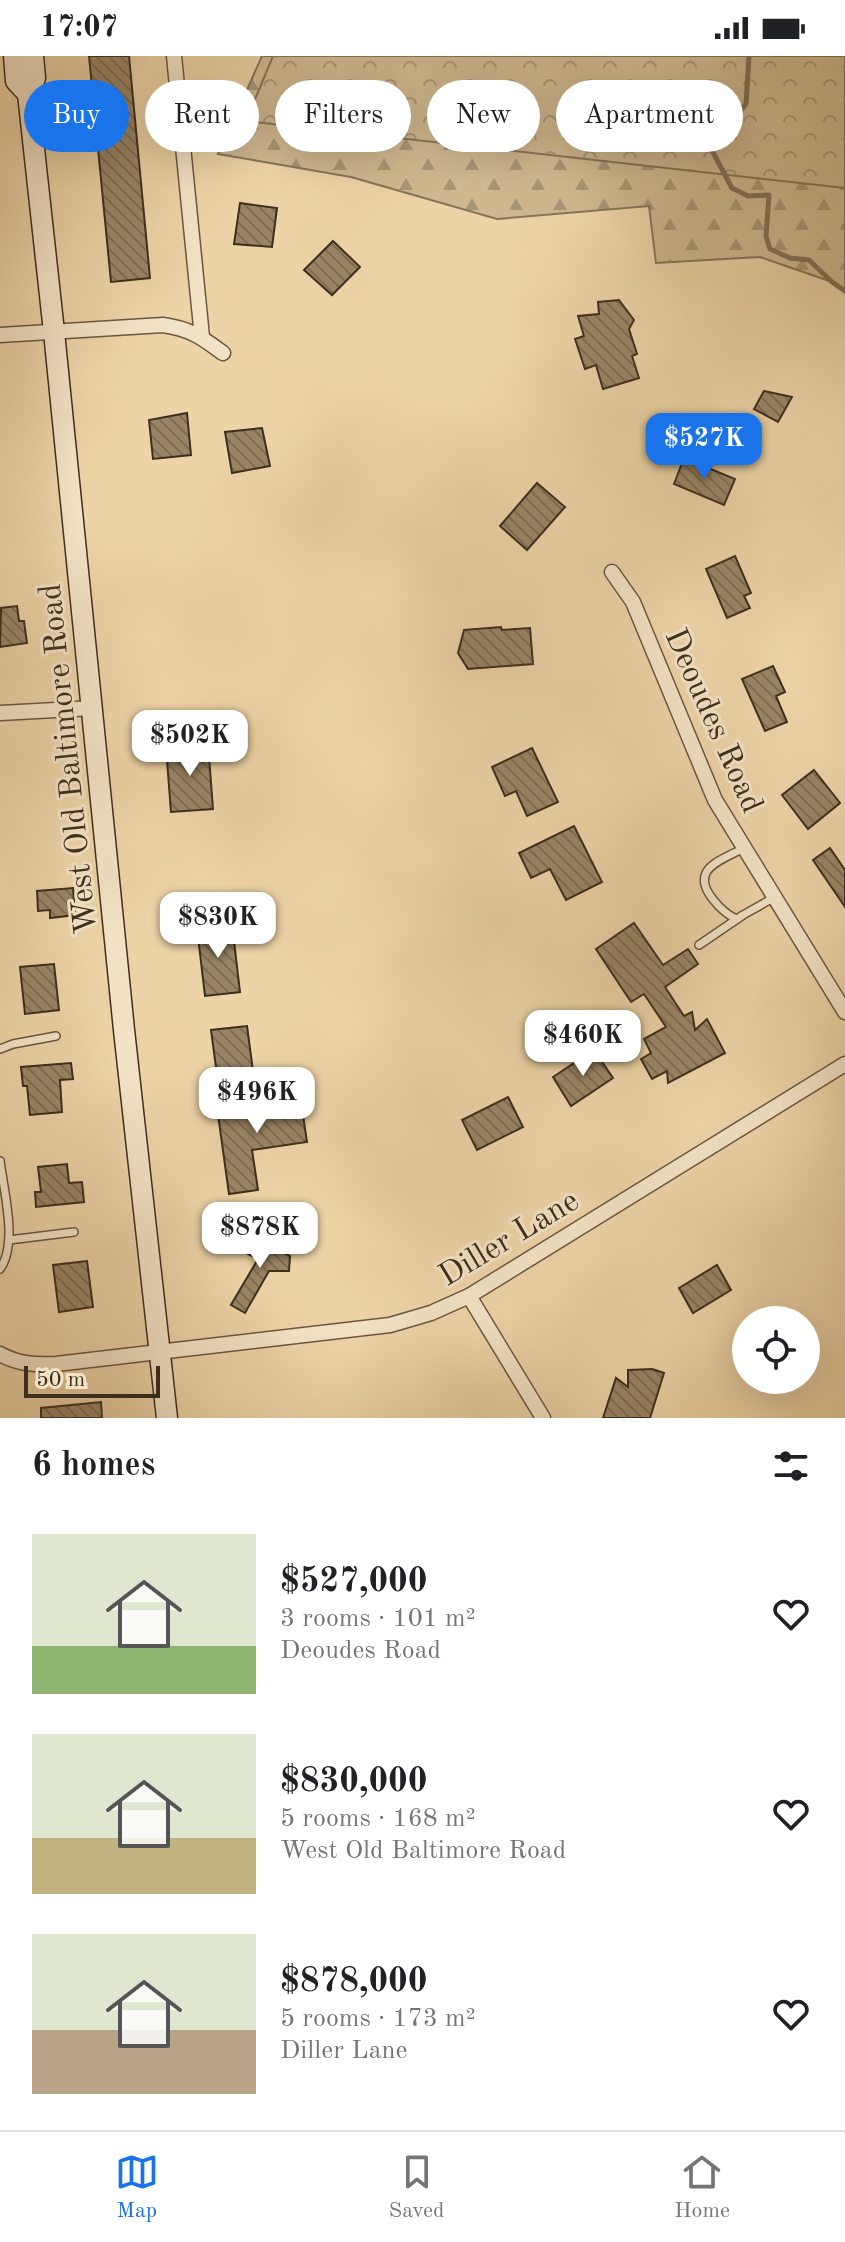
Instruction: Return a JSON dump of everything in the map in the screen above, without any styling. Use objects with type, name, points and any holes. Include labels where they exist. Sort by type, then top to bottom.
[{"type":"street","name":"West Old Baltimore Road","points":[[14,56],[16,81],[24,90]]},
{"type":"street","name":"West Old Baltimore Road","points":[[33,56],[34,80]]},
{"type":"street","points":[[174,56],[202,337]]},
{"type":"street","name":"West Old Baltimore Road","points":[[34,152],[167,1418]]},
{"type":"street","points":[[0,335],[163,325],[183,328],[202,337],[223,353]]},
{"type":"street","name":"Deoudes Road","points":[[612,572],[633,602],[715,800],[845,1012]]},
{"type":"street","points":[[0,713],[93,708]]},
{"type":"street","name":"Diller Lane","points":[[0,1354],[33,1365],[390,1325],[431,1313],[469,1296],[845,1064]]},
{"type":"street","points":[[469,1296],[543,1418]]},
{"type":"lane","points":[[736,919],[724,913],[708,893],[705,882],[706,874],[712,867],[744,848]]},
{"type":"lane","points":[[699,945],[775,897]]},
{"type":"lane","points":[[0,1049],[56,1036]]},
{"type":"lane","points":[[0,1161],[9,1240],[6,1261],[0,1269]]},
{"type":"lane","points":[[9,1240],[74,1232]]},
{"type":"green space","points":[[262,56],[845,56],[845,293],[832,282],[760,257],[656,263],[649,206],[497,219],[351,177],[218,154],[259,152],[259,80],[251,80]]},
{"type":"green space","points":[[273,56],[845,56],[845,188],[523,152],[540,152],[540,80],[427,80],[427,141],[411,139],[411,80],[275,80],[275,124],[259,122],[259,90]]},
{"type":"building","points":[[89,56],[129,56],[150,278],[111,282],[98,152],[129,152],[129,80],[91,80]]},
{"type":"building","points":[[240,203],[277,208],[272,247],[234,244]]},
{"type":"building","points":[[333,241],[360,267],[332,295],[304,270]]},
{"type":"building","points":[[619,300],[634,320],[629,329],[637,354],[632,356],[639,378],[603,389],[596,365],[585,369],[575,339],[584,336],[578,316],[599,314],[598,302]]},
{"type":"building","points":[[764,391],[792,397],[778,422],[754,409]]},
{"type":"building","points":[[187,413],[191,455],[153,459],[149,420]]},
{"type":"building","points":[[262,428],[270,466],[232,473],[225,432]]},
{"type":"building","points":[[684,458],[735,479],[724,505],[674,484]]},
{"type":"building","points":[[537,483],[565,507],[527,550],[500,526]]},
{"type":"building","points":[[735,556],[751,593],[744,596],[750,608],[727,618],[706,569]]},
{"type":"building","points":[[17,606],[19,621],[24,621],[27,643],[0,647],[1,608]]},
{"type":"building","points":[[501,627],[502,630],[530,628],[533,664],[468,669],[458,653],[464,630]]},
{"type":"building","points":[[773,666],[785,692],[776,696],[787,722],[765,731],[742,679]]},
{"type":"building","points":[[208,743],[213,809],[171,812],[166,747]]},
{"type":"building","points":[[532,748],[558,802],[527,816],[516,791],[505,796],[492,767]]},
{"type":"building","points":[[814,770],[840,803],[808,829],[782,795]]},
{"type":"building","points":[[574,826],[602,882],[566,900],[550,869],[531,878],[519,853]]},
{"type":"building","points":[[830,848],[845,870],[845,907],[813,860]]},
{"type":"building","points":[[73,888],[75,915],[50,918],[50,910],[38,911],[37,891]]},
{"type":"building","points":[[634,923],[663,965],[688,949],[698,964],[665,987],[684,1016],[692,1012],[695,1030],[707,1019],[725,1053],[668,1083],[667,1071],[652,1079],[641,1059],[651,1053],[644,1039],[666,1027],[644,994],[631,1002],[596,949]]},
{"type":"building","points":[[232,924],[240,992],[205,996],[197,928]]},
{"type":"building","points":[[54,964],[59,1010],[25,1014],[20,967]]},
{"type":"building","points":[[247,1026],[253,1071],[217,1075],[211,1030]]},
{"type":"building","points":[[594,1050],[613,1078],[571,1106],[553,1077]]},
{"type":"building","points":[[71,1063],[73,1079],[60,1080],[62,1112],[30,1115],[21,1067]]},
{"type":"building","points":[[300,1095],[307,1142],[252,1150],[258,1190],[229,1194],[217,1107]]},
{"type":"building","points":[[508,1097],[523,1127],[477,1150],[462,1120]]},
{"type":"building","points":[[67,1164],[69,1183],[82,1182],[84,1202],[36,1207],[35,1192],[41,1192],[38,1167]]},
{"type":"building","points":[[254,1235],[290,1256],[289,1271],[269,1271],[245,1313],[231,1305],[258,1259],[244,1252]]},
{"type":"building","points":[[87,1261],[93,1307],[59,1312],[53,1265]]},
{"type":"building","points":[[717,1265],[731,1290],[693,1313],[679,1288]]},
{"type":"building","points":[[652,1369],[664,1373],[650,1418],[603,1418],[616,1378],[628,1387],[628,1370]]},
{"type":"building","points":[[101,1402],[102,1418],[41,1418],[41,1408]]},
{"type":"waterway","points":[[749,56],[746,104],[738,114],[707,118],[709,145],[732,188],[748,196],[769,195],[766,236],[770,249],[790,258],[809,260],[845,291]]}]
